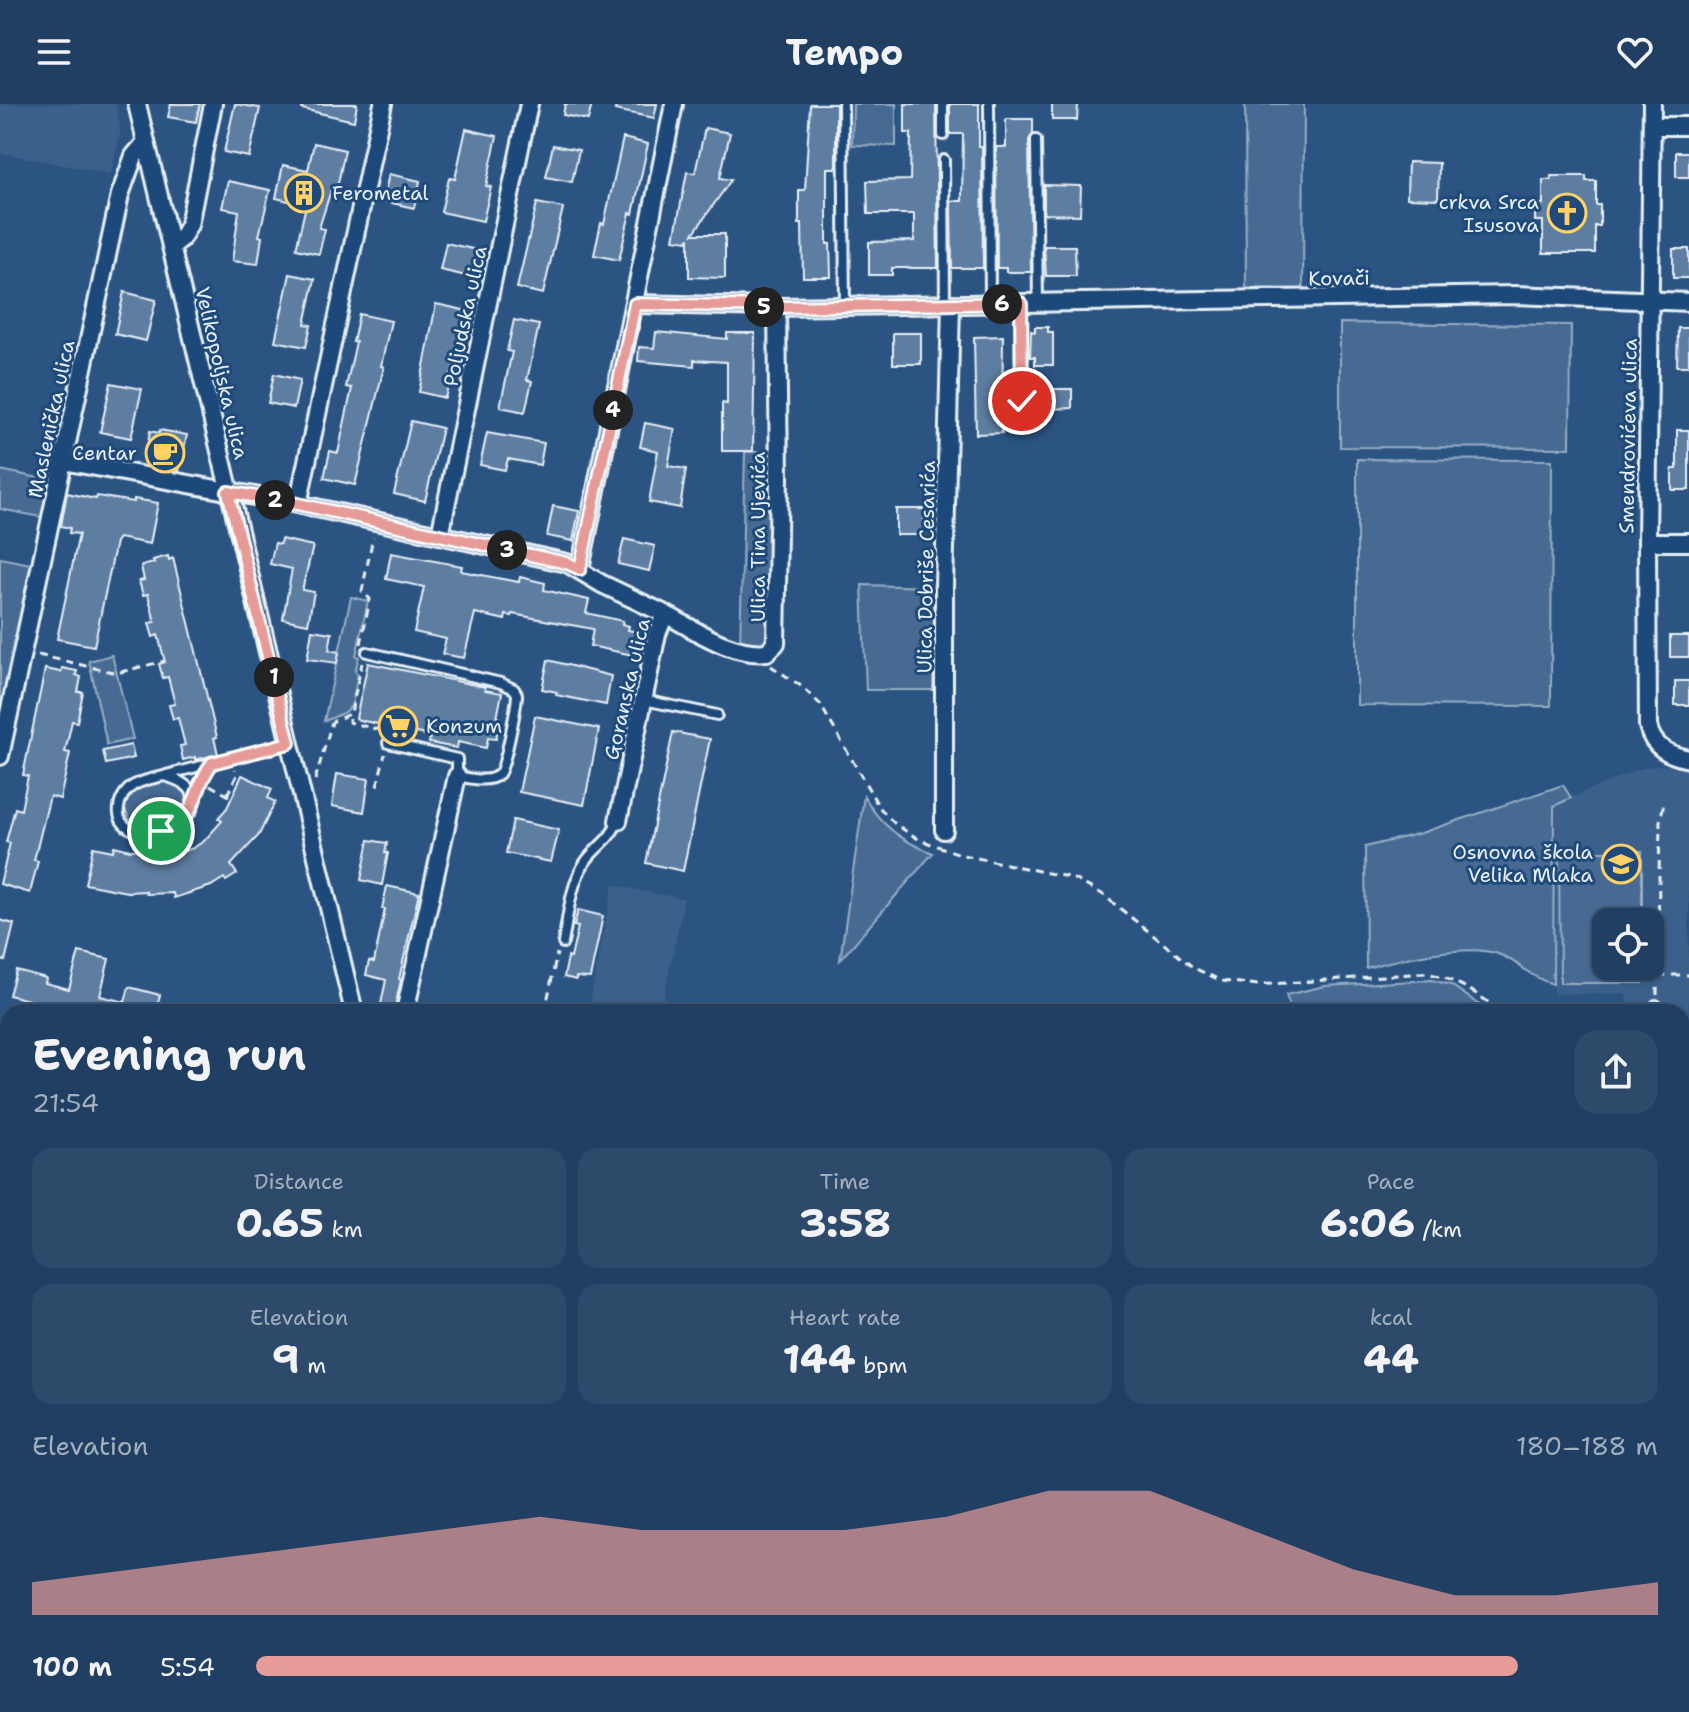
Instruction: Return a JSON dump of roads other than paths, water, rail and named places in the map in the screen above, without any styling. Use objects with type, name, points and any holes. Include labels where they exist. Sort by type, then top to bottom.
[{"type":"street","name":"Velikopoljska ulica","points":[[137,104],[352,1004]]},
{"type":"street","points":[[172,246],[181,239],[189,225],[213,104]]},
{"type":"street","points":[[298,504],[383,104]]},
{"type":"street","name":"Poljudska ulica","points":[[440,535],[529,104]]},
{"type":"street","points":[[580,569],[674,104]]},
{"type":"street","name":"Smendrovićeva ulica","points":[[1652,104],[1648,726],[1657,745],[1675,756],[1689,759]]},
{"type":"street","points":[[1652,126],[1689,126]]},
{"type":"street","name":"Maslenička ulica","points":[[0,756],[120,195],[134,156],[146,142]]},
{"type":"street","name":"Kovači","points":[[635,304],[777,307],[1515,295],[1689,302]]},
{"type":"street","name":"Ulica Dobriše Cesarića","points":[[944,830],[948,304]]},
{"type":"street","name":"Ulica Tina Ujevića","points":[[665,614],[727,646],[753,653],[767,652],[776,643],[777,307]]},
{"type":"street","name":"Goranska ulica","points":[[63,461],[298,504],[567,563],[602,584],[665,614],[657,634],[618,821]]},
{"type":"street","points":[[1647,542],[1689,542]]},
{"type":"street","points":[[407,1004],[457,776]]},
{"type":"lane","points":[[843,104],[845,306]]},
{"type":"lane","points":[[943,104],[943,135]]},
{"type":"lane","points":[[989,104],[990,304]]},
{"type":"lane","points":[[1022,401],[1036,140]]},
{"type":"lane","points":[[944,160],[948,304]]},
{"type":"lane","points":[[363,653],[501,683],[514,689],[517,699],[501,773],[486,779],[457,776],[457,759],[388,743]]},
{"type":"lane","points":[[643,699],[717,715]]},
{"type":"lane","points":[[212,763],[201,779],[188,816],[170,829],[143,832],[128,828],[119,819],[124,794],[136,784],[212,763],[289,743]]},
{"type":"lane","points":[[164,776],[184,782],[190,787],[194,798]]},
{"type":"lane","points":[[563,943],[580,872],[594,851],[612,836],[618,821]]},
{"type":"place","name":"Ferometal","points":[[304,193]]},
{"type":"place","name":"crkva Srca Isusova","points":[[1567,213]]},
{"type":"place","name":"Centar","points":[[165,453]]},
{"type":"place","name":"Konzum","points":[[398,726]]},
{"type":"place","name":"Osnovna škola Velika Mlaka","points":[[1621,864]]}]
